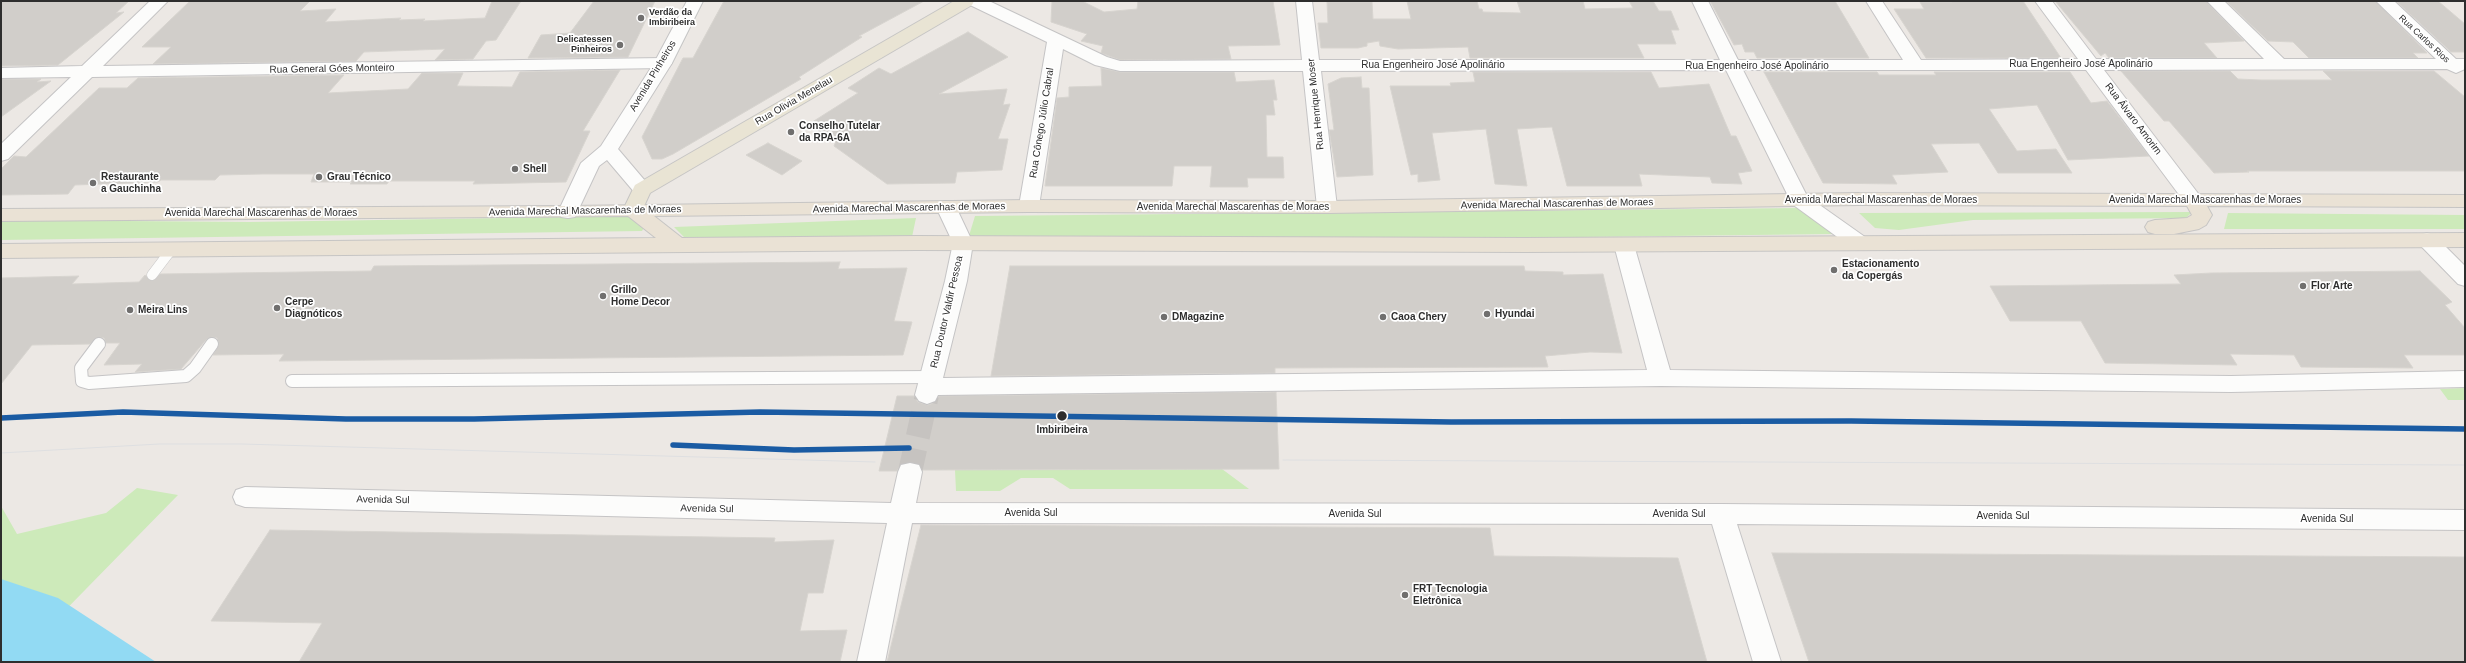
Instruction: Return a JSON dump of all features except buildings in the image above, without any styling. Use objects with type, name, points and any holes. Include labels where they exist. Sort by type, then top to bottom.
[{"type":"highway","name":"Avenida Marechal Mascarenhas de Moraes","points":[[1,215],[568,212],[1029,206],[1327,208],[1799,200],[2465,200]]},
{"type":"highway","points":[[1940,242],[2029,227],[2174,227],[2192,224],[2199,220],[2202,215],[2193,200]]},
{"type":"highway","points":[[633,210],[679,246]]},
{"type":"highway","points":[[1,251],[963,244],[1624,244],[2465,240]]},
{"type":"main road","name":"Rua Olivia Menelau","points":[[642,189],[966,1]]},
{"type":"main road","points":[[633,210],[642,189]]},
{"type":"street","points":[[1,155],[160,1]]},
{"type":"street","name":"Avenida Pinheiros","points":[[568,212],[592,164],[608,150],[663,63],[695,1]]},
{"type":"street","name":"Rua Engenheiro José Apolinário","points":[[976,1],[1101,61],[1120,66],[1312,64],[1732,66],[1915,64],[2458,64]]},
{"type":"street","name":"Rua Henrique Moser","points":[[1304,1],[1327,208]]},
{"type":"street","points":[[1700,1],[1799,200],[1858,242]]},
{"type":"street","points":[[1874,1],[1915,64]]},
{"type":"street","name":"Rua Álvaro Amorim","points":[[2043,1],[2092,64],[2193,200]]},
{"type":"street","points":[[2215,1],[2279,64]]},
{"type":"street","name":"Rua Carlos Rios","points":[[2384,1],[2458,64],[2465,75]]},
{"type":"street","name":"Rua Cônego Júlio Cabral","points":[[1029,206],[1056,40]]},
{"type":"street","name":"Rua General Góes Monteiro","points":[[1,73],[84,73],[663,63]]},
{"type":"street","points":[[608,150],[642,189]]},
{"type":"street","name":"Rua Doutor Valdir Pessoa","points":[[930,386],[956,281],[963,244],[946,207]]},
{"type":"street","points":[[2428,240],[2465,279]]},
{"type":"street","points":[[1624,244],[1660,378]]},
{"type":"street","points":[[930,386],[1660,378],[2231,384],[2465,379]]},
{"type":"street","points":[[871,662],[910,472]]},
{"type":"street","name":"Avenida Sul","points":[[245,497],[901,513],[1721,514],[2465,520]]},
{"type":"street","points":[[1721,514],[1767,662]]},
{"type":"lane","points":[[152,275],[171,250]]},
{"type":"lane","points":[[99,344],[81,368],[82,381],[89,383],[186,376],[195,368],[212,344]]},
{"type":"lane","points":[[292,382],[930,386]]},
{"type":"green space","points":[[1803,208],[1837,234],[1583,237],[968,239],[975,216]]},
{"type":"green space","points":[[2192,212],[2186,218],[1973,220],[1899,230],[1875,228],[1859,213]]},
{"type":"green space","points":[[2228,213],[2465,215],[2465,229],[2224,229]]},
{"type":"green space","points":[[635,216],[649,219],[642,231],[1,240],[1,220],[250,222]]},
{"type":"green space","points":[[916,218],[912,237],[687,240],[674,227]]},
{"type":"green space","points":[[2465,388],[2465,400],[2448,400],[2440,389]]},
{"type":"green space","points":[[1222,469],[1249,489],[1070,489],[1053,478],[1021,478],[1000,491],[956,491],[955,470]]},
{"type":"green space","points":[[137,488],[178,495],[39,637],[1,627],[1,506],[17,534],[106,513]]},
{"type":"water","points":[[1,579],[58,598],[156,662],[1,662]]},
{"type":"tunnel","points":[[910,472],[927,395]]},
{"type":"tram line","points":[[1,453],[159,444],[242,444],[875,462]]},
{"type":"tram line","points":[[1283,460],[2465,465]]},
{"type":"transit line","points":[[1,418],[123,412],[346,419],[474,419],[760,412],[1451,422],[1851,421],[2465,429]]},
{"type":"transit line","points":[[673,445],[794,450],[909,448]]},
{"type":"place","name":"Verdão da Imbiribeira","points":[[641,18]]},
{"type":"place","name":"Delicatessen Pinheiros","points":[[620,45]]},
{"type":"place","name":"Conselho Tutelar da RPA-6A","points":[[791,132]]},
{"type":"place","name":"Shell","points":[[515,169]]},
{"type":"place","name":"Grau Técnico","points":[[319,177]]},
{"type":"place","name":"Restaurante a Gauchinha","points":[[93,183]]},
{"type":"place","name":"Estacionamento da Copergás","points":[[1834,270]]},
{"type":"place","name":"Flor Arte","points":[[2303,286]]},
{"type":"place","name":"Grillo Home Decor","points":[[603,296]]},
{"type":"place","name":"Cerpe Diagnóticos","points":[[277,308]]},
{"type":"place","name":"Meira Lins","points":[[130,310]]},
{"type":"place","name":"Hyundai","points":[[1487,314]]},
{"type":"place","name":"DMagazine","points":[[1164,317]]},
{"type":"place","name":"Caoa Chery","points":[[1383,317]]},
{"type":"place","name":"Imbiribeira","points":[[1062,416]]},
{"type":"place","name":"FRT Tecnologia Eletrônica","points":[[1405,595]]}]
